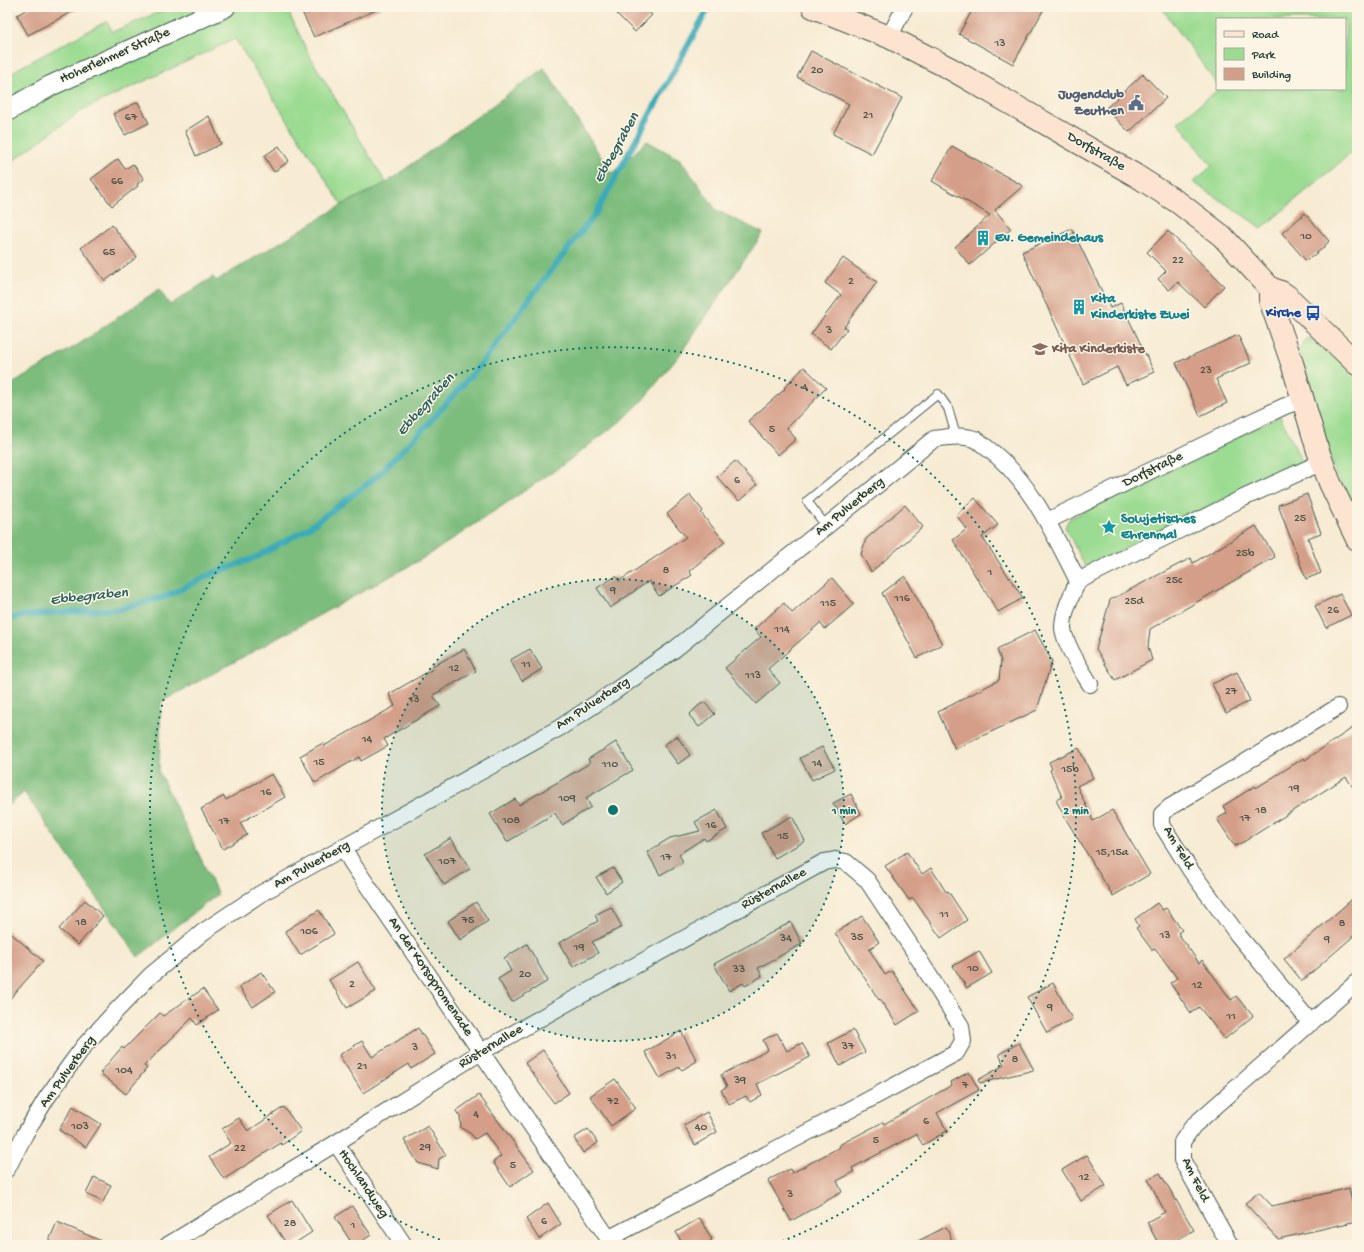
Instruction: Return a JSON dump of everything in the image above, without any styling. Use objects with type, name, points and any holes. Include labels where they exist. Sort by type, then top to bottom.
[{"type":"main road","name":"Dorfstraße","points":[[813,7],[888,36],[951,69],[1035,116],[1135,175],[1179,203],[1222,236],[1270,288],[1288,296],[1357,364]]},
{"type":"main road","points":[[1270,288],[1270,300],[1280,327],[1322,462],[1357,540]]},
{"type":"street","name":"Hoherlehmer Straße","points":[[7,111],[50,86],[225,7]]},
{"type":"street","points":[[888,36],[904,7]]},
{"type":"street","name":"Dorfstraße","points":[[1047,522],[1253,421],[1285,406],[1303,400]]},
{"type":"street","name":"Am Pulverberg","points":[[7,1169],[25,1134],[46,1099],[70,1065],[113,1014],[150,976],[203,932],[260,894],[550,733],[612,693],[675,649],[934,439],[956,436],[976,440],[998,456],[1012,470],[1047,522],[1078,581]]},
{"type":"street","points":[[1090,684],[1066,640],[1063,628],[1067,606],[1078,581],[1232,503],[1322,462]]},
{"type":"street","name":"Am Feld","points":[[1311,1023],[1238,935],[1191,871],[1162,825],[1162,814],[1170,807],[1338,707]]},
{"type":"street","name":"An der Korsopromenade","points":[[343,847],[352,863],[480,1052],[612,1242]]},
{"type":"street","name":"Rüsternallee","points":[[168,1245],[336,1143],[480,1052],[824,862],[834,860],[846,862],[867,880],[961,1026],[963,1041],[956,1053],[612,1242]]},
{"type":"street","name":"Am Feld","points":[[1230,1245],[1182,1160],[1182,1142],[1193,1126],[1357,982]]},
{"type":"street","name":"Hochlandweg","points":[[336,1143],[404,1245]]},
{"type":"lane","points":[[826,526],[806,501],[938,394],[948,408],[956,436]]},
{"type":"green space","points":[[171,7],[286,7],[309,55],[386,183],[342,205],[235,39],[82,110],[7,165],[7,78],[17,69],[107,21],[112,32]]},
{"type":"green space","points":[[840,7],[858,7],[866,16]]},
{"type":"green space","points":[[1161,7],[1357,7],[1357,159],[1351,153],[1262,228],[1193,182],[1212,166],[1178,122],[1218,90],[1346,90],[1346,18],[1216,18],[1216,83]]},
{"type":"green space","points":[[544,68],[612,174],[647,141],[681,160],[716,210],[763,233],[678,357],[642,401],[626,417],[563,465],[429,555],[161,702],[159,772],[218,894],[138,957],[24,792],[7,807],[7,387],[79,344],[159,289],[170,305],[213,277],[216,281],[342,205],[386,183]]},
{"type":"green space","points":[[1307,338],[1324,342],[1357,374],[1357,510],[1335,473],[1298,350]]},
{"type":"green space","points":[[1280,416],[1302,462],[1086,568],[1065,527],[1069,519]]},
{"type":"building","points":[[31,7],[81,7],[28,35],[17,15]]},
{"type":"building","points":[[312,7],[383,7],[314,37],[302,12]]},
{"type":"building","points":[[610,7],[644,7],[652,15],[635,32]]},
{"type":"building","points":[[974,7],[1045,7],[1013,64],[959,34]]},
{"type":"building","points":[[811,51],[902,98],[872,154],[833,134],[849,104],[797,77]]},
{"type":"building","name":"Jugendclub Zeuthen","points":[[1143,74],[1166,98],[1129,132],[1106,108]]},
{"type":"building","points":[[138,102],[149,123],[125,135],[113,114]]},
{"type":"building","points":[[209,116],[221,144],[196,156],[185,131]]},
{"type":"building","points":[[279,146],[289,161],[274,172],[264,156]]},
{"type":"building","points":[[952,146],[1023,186],[995,210],[1011,229],[970,265],[955,247],[990,215],[932,181]]},
{"type":"building","points":[[118,159],[125,169],[133,164],[144,179],[137,184],[138,186],[112,206],[91,179]]},
{"type":"building","points":[[1305,213],[1329,241],[1322,249],[1306,261],[1282,233]]},
{"type":"building","points":[[112,225],[137,257],[105,281],[81,248]]},
{"type":"building","name":"Kita Kinderkiste Zwei","points":[[1072,229],[1110,308],[1121,303],[1154,372],[1126,385],[1117,367],[1083,384],[1022,252]]},
{"type":"building","points":[[1168,231],[1224,286],[1204,307],[1178,282],[1169,290],[1158,279],[1166,271],[1147,252]]},
{"type":"building","points":[[843,258],[877,282],[844,327],[847,329],[831,349],[811,334],[841,295],[825,283]]},
{"type":"building","name":"Kita Kinderkiste","points":[[1238,335],[1251,363],[1216,379],[1227,403],[1200,416],[1176,363]]},
{"type":"building","points":[[804,367],[826,388],[787,428],[796,439],[778,455],[748,421],[785,389],[784,388]]},
{"type":"building","points":[[735,461],[757,485],[739,501],[717,477]]},
{"type":"building","points":[[1307,494],[1321,533],[1308,538],[1321,573],[1306,579],[1278,505]]},
{"type":"building","points":[[690,495],[703,511],[701,513],[725,542],[689,571],[692,575],[659,596],[649,581],[610,608],[597,588],[616,576],[619,581],[686,537],[667,514]]},
{"type":"building","points":[[975,498],[998,525],[982,537],[1023,598],[998,612],[953,540],[967,529],[956,515]]},
{"type":"building","points":[[905,505],[923,527],[871,572],[861,554],[866,539]]},
{"type":"building","points":[[1256,526],[1275,557],[1150,629],[1148,647],[1152,660],[1115,680],[1096,649],[1110,600],[1191,558],[1193,563]]},
{"type":"building","points":[[905,576],[942,644],[917,658],[882,593]]},
{"type":"building","points":[[832,578],[854,604],[825,629],[820,623],[768,669],[780,683],[756,704],[725,668],[761,637],[754,629],[784,603],[792,613]]},
{"type":"building","points":[[1340,594],[1351,615],[1326,628],[1315,606]]},
{"type":"building","points":[[1035,630],[1052,661],[1037,710],[955,749],[938,712],[999,680],[1001,661],[997,649]]},
{"type":"building","points":[[464,649],[476,671],[433,695],[440,706],[384,739],[388,746],[361,761],[359,757],[315,783],[300,756],[323,743],[324,746],[395,706],[389,694],[433,669],[432,667]]},
{"type":"building","points":[[530,649],[542,669],[522,681],[510,660]]},
{"type":"building","points":[[1237,672],[1250,701],[1226,713],[1212,684]]},
{"type":"building","points":[[704,702],[715,714],[699,727],[689,715]]},
{"type":"building","points":[[1357,725],[1357,793],[1346,777],[1235,846],[1217,819],[1227,813],[1223,806],[1255,786],[1256,788],[1304,758],[1305,760]]},
{"type":"building","points":[[677,736],[690,755],[678,764],[664,745]]},
{"type":"building","points":[[616,742],[633,770],[586,798],[591,807],[562,825],[555,813],[507,842],[490,814],[515,799],[519,805],[590,763],[588,759]]},
{"type":"building","points":[[822,747],[835,769],[812,780],[800,758]]},
{"type":"building","points":[[1079,748],[1093,778],[1077,786],[1093,821],[1112,810],[1150,874],[1113,896],[1064,816],[1056,800],[1062,797],[1050,770],[1052,769],[1049,762]]},
{"type":"building","points":[[272,774],[285,797],[240,823],[247,835],[223,849],[201,809],[224,796],[226,800]]},
{"type":"building","points":[[851,794],[861,814],[845,824],[833,803]]},
{"type":"building","points":[[717,810],[727,829],[706,841],[704,838],[679,854],[683,862],[660,875],[647,852],[670,838],[700,831],[695,822]]},
{"type":"building","points":[[792,816],[805,841],[775,858],[761,833]]},
{"type":"building","points":[[451,838],[470,869],[444,885],[425,854]]},
{"type":"building","points":[[907,852],[922,874],[931,868],[946,892],[948,891],[967,920],[941,938],[913,898],[909,900],[885,866]]},
{"type":"building","points":[[613,868],[622,882],[606,893],[596,877]]},
{"type":"building","points":[[1357,895],[1357,933],[1302,981],[1284,959]]},
{"type":"building","points":[[85,900],[103,916],[78,945],[59,929]]},
{"type":"building","points":[[476,902],[488,921],[460,940],[448,921]]},
{"type":"building","points":[[1157,903],[1162,910],[1166,908],[1182,930],[1178,933],[1199,963],[1202,960],[1231,1000],[1236,996],[1253,1016],[1225,1039],[1199,1007],[1191,1013],[1170,983],[1177,978],[1155,948],[1152,950],[1136,928],[1139,926],[1135,919]]},
{"type":"building","points":[[611,907],[622,927],[592,942],[598,953],[573,967],[559,943],[598,921],[595,915]]},
{"type":"building","points":[[319,910],[334,934],[300,955],[285,931]]},
{"type":"building","points":[[862,916],[879,942],[869,949],[885,975],[892,971],[919,1011],[897,1025],[835,933]]},
{"type":"building","points":[[791,922],[802,944],[758,968],[762,976],[745,986],[743,983],[729,991],[714,964]]},
{"type":"building","points":[[7,930],[43,961],[7,1002]]},
{"type":"building","points":[[527,944],[548,981],[512,1002],[498,979],[511,971],[504,958]]},
{"type":"building","points":[[979,951],[992,973],[967,988],[953,966]]},
{"type":"building","points":[[358,962],[376,991],[347,1008],[329,980]]},
{"type":"building","points":[[261,972],[275,992],[253,1007],[239,987]]},
{"type":"building","points":[[1053,983],[1072,1019],[1047,1033],[1027,997]]},
{"type":"building","points":[[203,989],[218,1010],[197,1025],[192,1018],[144,1066],[147,1068],[126,1094],[100,1073],[122,1047],[124,1049],[160,1013],[163,1016]]},
{"type":"building","points":[[418,1028],[435,1054],[411,1069],[409,1064],[363,1093],[339,1055],[362,1041],[372,1057]]},
{"type":"building","points":[[853,1030],[865,1052],[840,1066],[828,1043]]},
{"type":"building","points":[[681,1031],[697,1061],[682,1070],[679,1067],[660,1078],[645,1052]]},
{"type":"building","points":[[777,1033],[787,1051],[802,1043],[810,1057],[757,1084],[762,1095],[750,1102],[746,1096],[729,1104],[721,1090],[727,1087],[721,1075],[768,1050],[763,1040]]},
{"type":"building","points":[[1019,1043],[1034,1070],[980,1083],[978,1080],[1004,1065],[999,1054]]},
{"type":"building","points":[[543,1050],[559,1074],[557,1075],[569,1093],[554,1103],[525,1063]]},
{"type":"building","points":[[969,1072],[979,1090],[937,1113],[947,1131],[923,1145],[916,1134],[852,1168],[854,1172],[837,1181],[842,1192],[791,1221],[768,1180],[790,1169],[792,1173],[840,1147],[839,1145],[883,1122],[884,1124],[952,1085],[951,1082]]},
{"type":"building","points":[[615,1079],[636,1108],[611,1126],[590,1096]]},
{"type":"building","points":[[479,1095],[534,1170],[510,1187],[493,1162],[501,1156],[485,1133],[475,1139],[471,1134],[461,1128],[460,1117],[456,1111]]},
{"type":"building","points":[[73,1106],[101,1124],[86,1147],[59,1130]]},
{"type":"building","points":[[284,1107],[301,1131],[282,1145],[281,1143],[224,1179],[209,1157],[231,1143],[222,1129],[239,1118],[248,1131]]},
{"type":"building","points":[[707,1112],[717,1132],[695,1145],[684,1125]]},
{"type":"building","points":[[428,1126],[446,1155],[439,1159],[438,1169],[418,1163],[404,1140]]},
{"type":"building","points":[[588,1129],[598,1143],[583,1153],[574,1138]]},
{"type":"building","points":[[1087,1155],[1106,1186],[1081,1201],[1062,1170]]},
{"type":"building","points":[[1160,1173],[1194,1230],[1168,1245],[1159,1245],[1147,1222],[1165,1212],[1148,1179]]},
{"type":"building","points":[[94,1177],[111,1185],[103,1202],[86,1194]]},
{"type":"building","points":[[1349,1188],[1357,1221],[1278,1239],[1245,1203],[1259,1192],[1272,1206]]},
{"type":"building","points":[[292,1200],[312,1232],[292,1245],[287,1245],[268,1215]]},
{"type":"building","points":[[548,1203],[561,1224],[539,1239],[526,1219]]},
{"type":"building","points":[[352,1206],[371,1235],[356,1245],[353,1245],[335,1217]]},
{"type":"building","points":[[700,1218],[712,1240],[704,1245],[683,1245],[676,1232]]},
{"type":"building","points":[[57,1222],[111,1245],[47,1245]]},
{"type":"building","points":[[946,1227],[954,1245],[910,1245]]},
{"type":"waterway","name":"Ebbegraben","points":[[7,619],[20,616],[120,609],[167,596],[209,575],[257,557],[310,527],[375,478],[429,423],[482,363],[596,213],[709,7]]},
{"type":"place","name":"Jugendclub Zeuthen","points":[[1136,103]]},
{"type":"place","name":"Ev. Gemeindehaus","points":[[983,238]]},
{"type":"place","name":"Kita Kinderkiste Zwei","points":[[1079,307]]},
{"type":"place","name":"Kirche","points":[[1313,313]]},
{"type":"place","name":"Kita Kinderkiste","points":[[1040,349]]},
{"type":"place","name":"Sowjetisches Ehrenmal","points":[[1109,527]]}]
